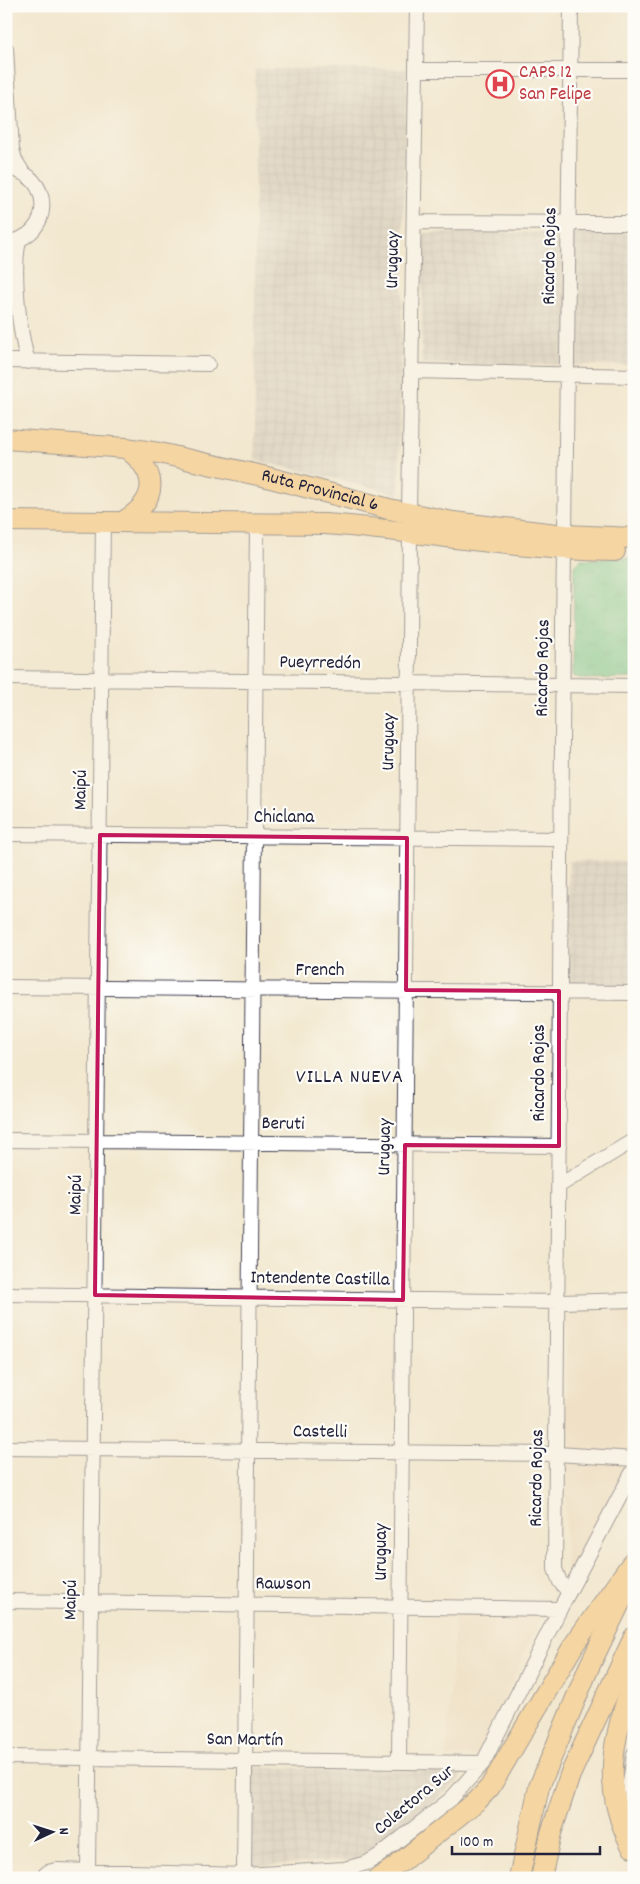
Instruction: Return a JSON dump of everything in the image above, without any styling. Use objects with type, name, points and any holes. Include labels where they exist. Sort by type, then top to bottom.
[{"type":"highway","name":"Ruta Provincial 6","points":[[6,439],[126,448],[266,477],[409,523]]},
{"type":"highway","points":[[124,522],[144,506],[151,488],[146,469],[139,458],[126,448]]},
{"type":"highway","name":"Ruta Provincial 6","points":[[6,521],[409,523],[634,551]]},
{"type":"highway","name":"Ruta Provincial 6","points":[[564,543],[634,538]]},
{"type":"highway","points":[[397,1870],[476,1802],[490,1787],[575,1644],[634,1560]]},
{"type":"highway","points":[[519,1878],[539,1787],[589,1667],[634,1574]]},
{"type":"highway","points":[[540,1878],[551,1833],[570,1775],[634,1637]]},
{"type":"highway","points":[[633,1849],[624,1832],[616,1805],[612,1762],[617,1728],[634,1678]]},
{"type":"main road","points":[[377,1878],[397,1870]]},
{"type":"street","name":"Uruguay","points":[[399,1762],[408,838],[409,523],[417,6]]},
{"type":"street","name":"Ricardo Rojas","points":[[569,1592],[560,1582],[555,1569],[560,1302],[559,991],[570,223],[571,6]]},
{"type":"street","points":[[6,49],[12,149],[15,160],[23,173]]},
{"type":"street","points":[[416,70],[634,70]]},
{"type":"street","points":[[6,168],[23,173],[35,182],[41,192],[43,204],[42,215],[37,226],[29,234],[13,241],[16,256],[22,341],[28,362]]},
{"type":"street","points":[[414,222],[634,223]]},
{"type":"street","points":[[6,362],[208,364]]},
{"type":"street","points":[[411,371],[634,376]]},
{"type":"street","name":"Maipú","points":[[88,1870],[103,521]]},
{"type":"street","points":[[244,1875],[257,523]]},
{"type":"street","name":"Pueyrredón","points":[[6,678],[562,687],[634,686]]},
{"type":"street","name":"Chiclana","points":[[6,834],[561,839]]},
{"type":"street","name":"French","points":[[6,987],[634,993]]},
{"type":"street","name":"Beruti","points":[[6,1140],[559,1146]]},
{"type":"street","points":[[560,1185],[633,1142]]},
{"type":"street","name":"Intendente Castilla","points":[[6,1294],[560,1302],[634,1300]]},
{"type":"street","name":"Castelli","points":[[6,1448],[557,1454],[634,1458]]},
{"type":"street","name":"Colectora Sur","points":[[41,1878],[48,1872],[56,1870],[244,1875],[344,1869],[367,1863],[452,1799],[483,1763],[560,1609],[634,1469]]},
{"type":"street","name":"Rawson","points":[[6,1601],[401,1605],[560,1609]]},
{"type":"street","name":"San Martín","points":[[6,1757],[483,1763]]},
{"type":"street","points":[[633,1760],[630,1797],[634,1815]]},
{"type":"highlighted area","points":[[100,835],[407,838],[406,990],[559,991],[559,1146],[405,1145],[403,1300],[95,1295]]},
{"type":"shaded area","points":[[255,69],[406,69],[399,494],[255,460]]},
{"type":"shaded area","points":[[634,232],[634,365],[421,364],[423,233]]},
{"type":"shaded area","points":[[569,861],[634,862],[634,986],[568,984]]},
{"type":"shaded area","points":[[634,1309],[634,1450],[572,1571],[566,1570],[567,1310]]},
{"type":"shaded area","points":[[455,1613],[542,1614],[480,1755],[446,1757]]},
{"type":"shaded area","points":[[251,1767],[464,1771],[458,1781],[401,1832],[355,1860],[251,1866]]},
{"type":"green space","points":[[634,558],[634,678],[583,679],[573,676],[574,566],[581,559]]},
{"type":"place","name":"CAPS 12 San Felipe","points":[[500,84]]},
{"type":"district","name":"VILLA NUEVA","points":[[350,1078]]}]
